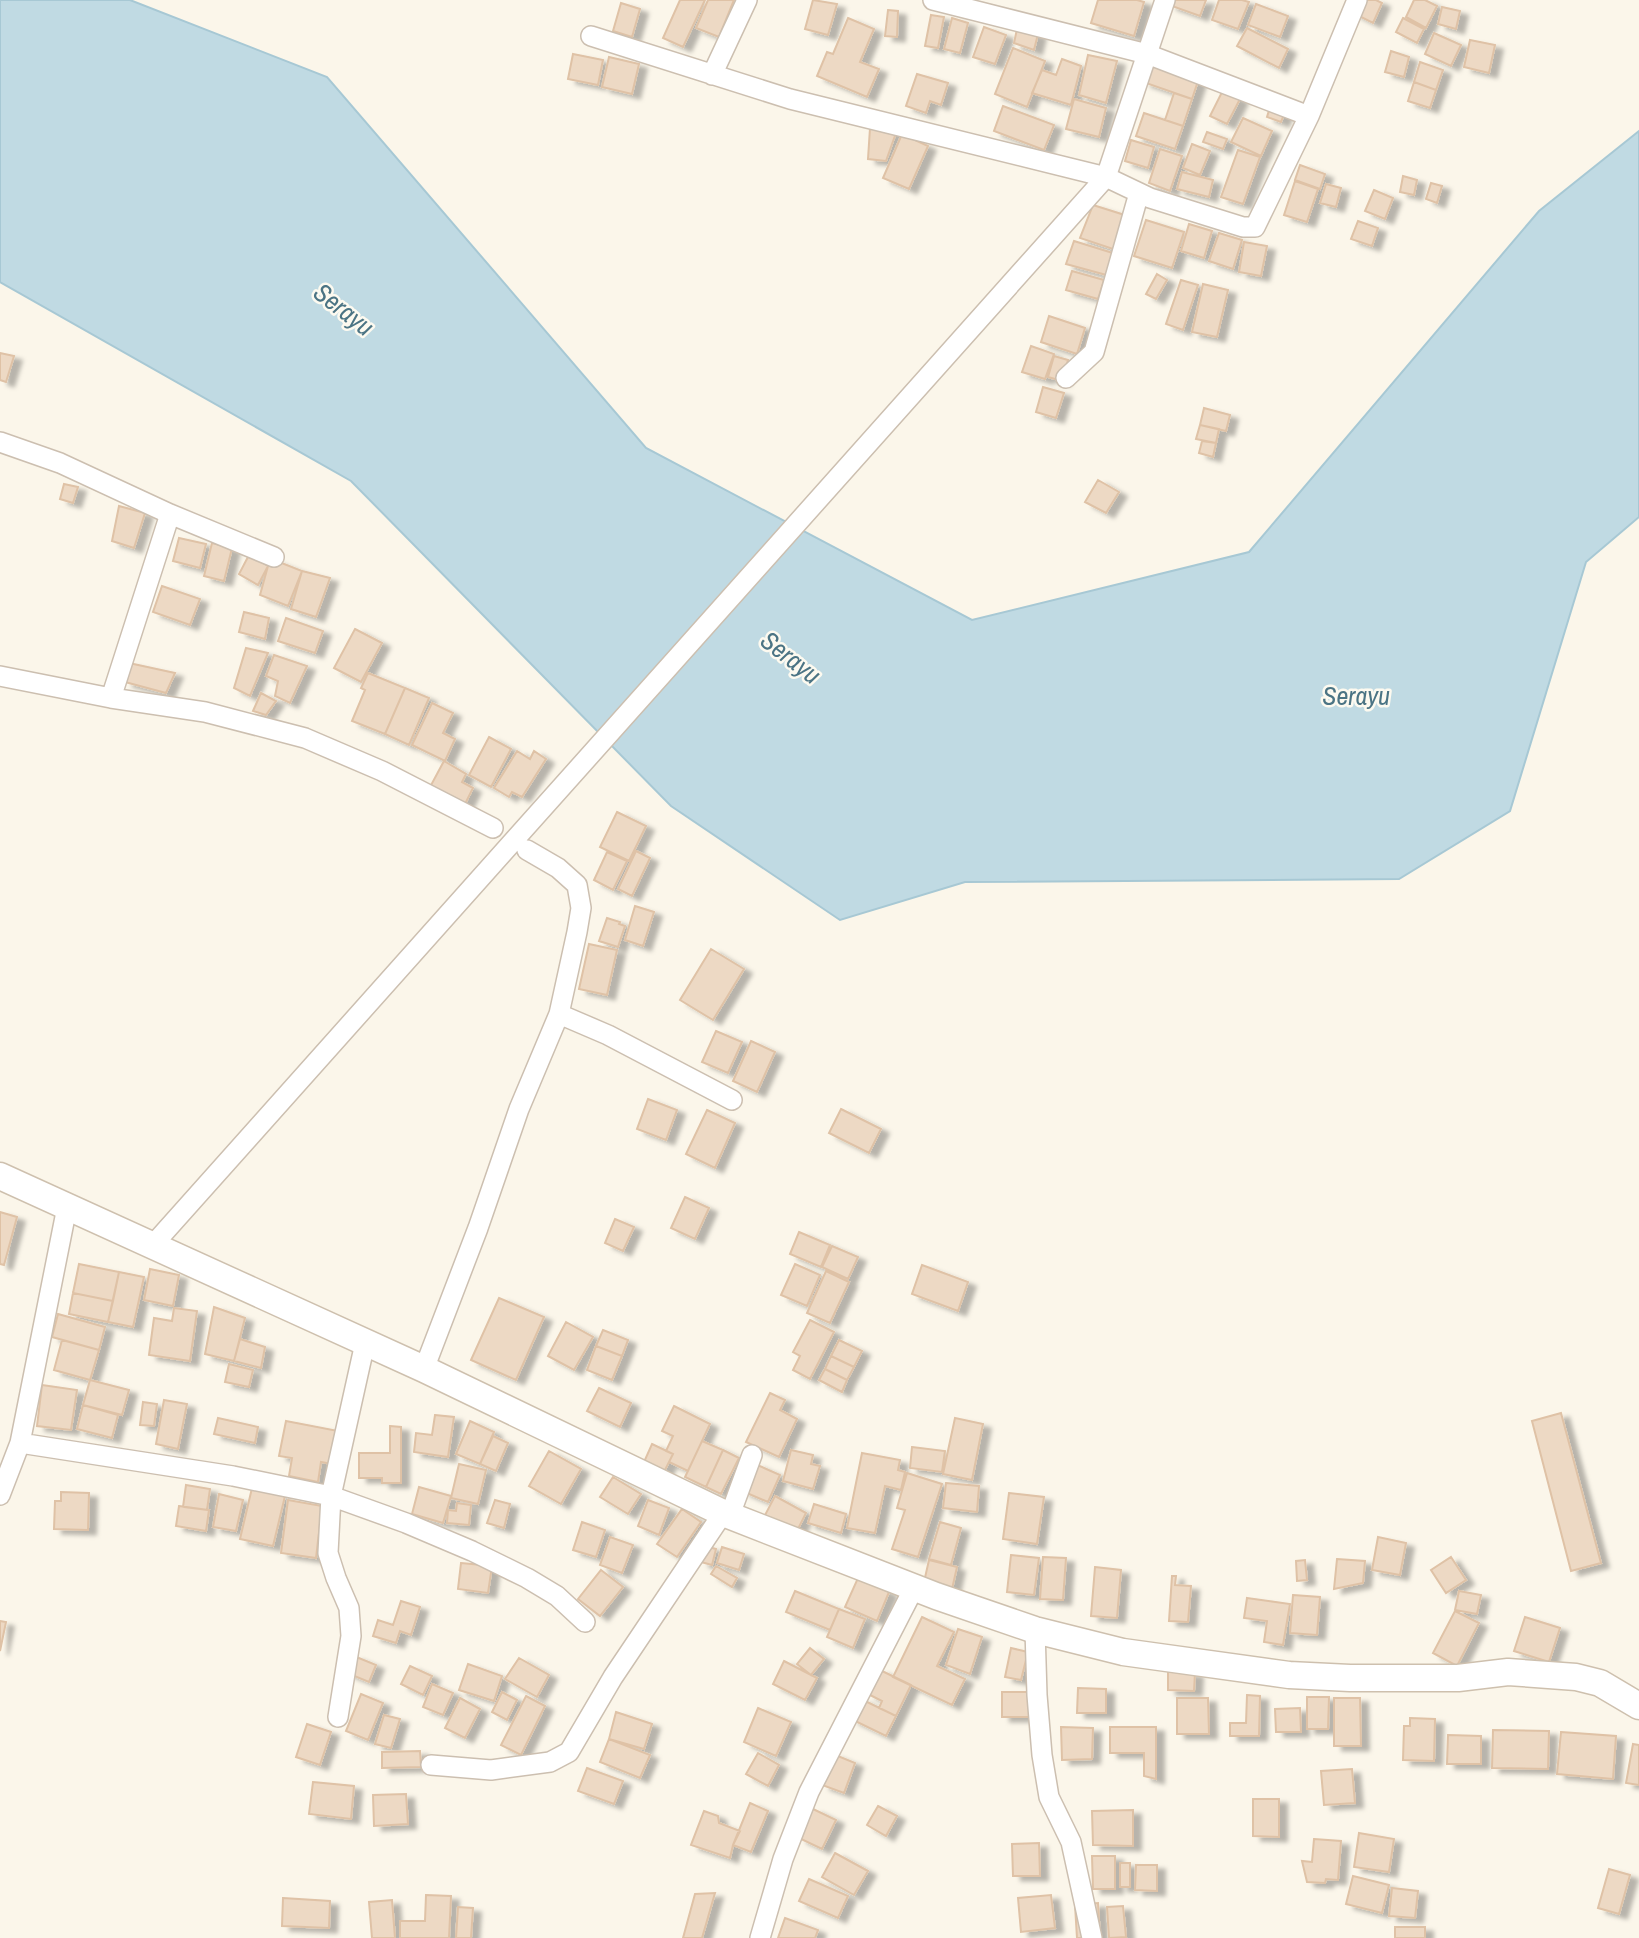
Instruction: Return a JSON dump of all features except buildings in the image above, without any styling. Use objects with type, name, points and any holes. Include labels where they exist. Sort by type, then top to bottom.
[{"type":"main road","points":[[0,1176],[424,1369],[727,1514],[915,1588],[1035,1630],[1123,1652],[1289,1675],[1458,1678],[1508,1672],[1576,1676],[1600,1683],[1639,1706]]},
{"type":"street","points":[[712,75],[747,0]]},
{"type":"street","points":[[933,0],[1147,54],[1309,116]]},
{"type":"street","points":[[152,1246],[1106,177],[1165,0]]},
{"type":"street","points":[[591,36],[790,99],[1106,177],[1139,193],[1243,228],[1255,226],[1309,116],[1357,0]]},
{"type":"street","points":[[1066,377],[1094,352],[1139,193]]},
{"type":"street","points":[[0,442],[60,463],[170,514],[274,557]]},
{"type":"street","points":[[111,698],[170,514]]},
{"type":"street","points":[[0,676],[111,698],[205,712],[305,738],[382,771],[493,828]]},
{"type":"street","points":[[424,1369],[478,1228],[519,1109],[559,1014],[578,932],[581,908],[576,884],[558,868],[527,850]]},
{"type":"street","points":[[559,1014],[608,1035],[732,1100]]},
{"type":"street","points":[[0,1495],[20,1443],[67,1207]]},
{"type":"street","points":[[338,1717],[351,1636],[349,1608],[335,1578],[328,1553],[331,1496],[365,1343]]},
{"type":"street","points":[[20,1443],[233,1476],[331,1496],[406,1523],[516,1573],[557,1596],[585,1622]]},
{"type":"street","points":[[431,1765],[491,1770],[550,1762],[569,1752],[613,1677],[727,1514],[752,1455]]},
{"type":"street","points":[[760,1938],[783,1859],[809,1792],[915,1588]]},
{"type":"street","points":[[1035,1630],[1042,1755],[1049,1797],[1070,1842],[1092,1938]]},
{"type":"water","name":"Serayu","points":[[0,0],[130,0],[327,77],[646,448],[972,620],[1249,552],[1539,211],[1639,131],[1639,517],[1586,562],[1510,811],[1399,879],[965,882],[840,920],[671,806],[351,481],[0,282]]}]
